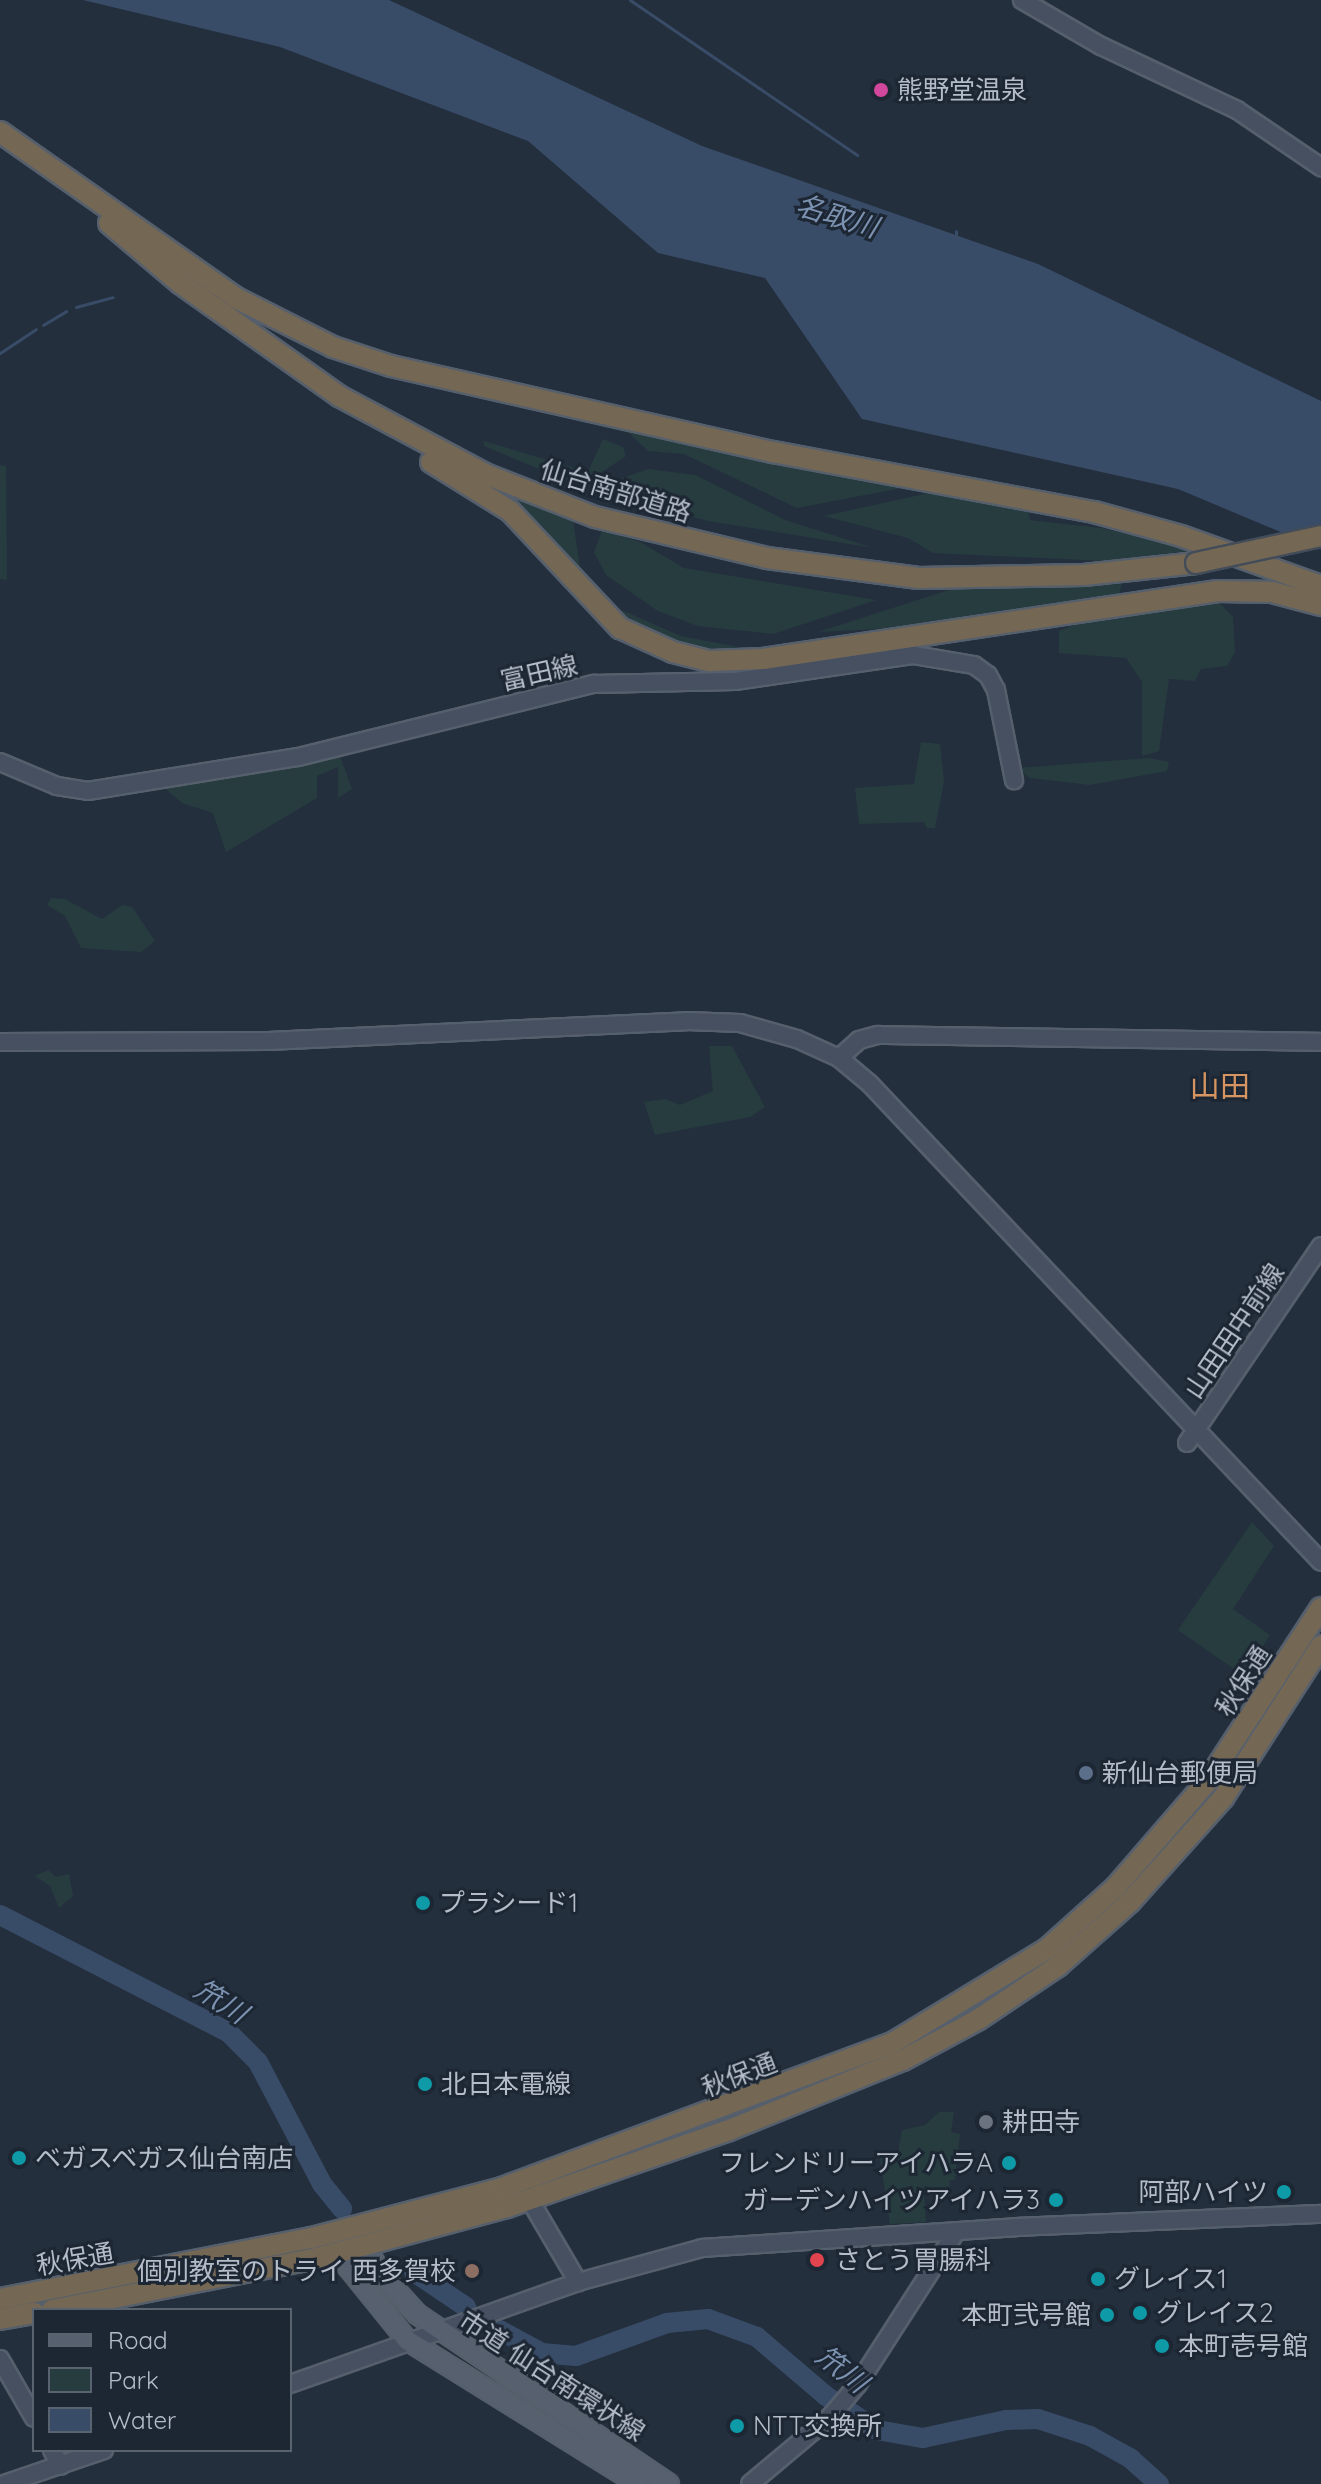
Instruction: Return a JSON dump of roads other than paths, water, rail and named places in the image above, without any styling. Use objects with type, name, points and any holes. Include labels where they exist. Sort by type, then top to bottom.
[{"type":"highway","name":"仙台南部道路","points":[[0,134],[180,283],[293,366],[428,447],[536,496],[645,531],[767,558],[919,578],[1084,575],[1196,563],[1321,536]]},
{"type":"highway","points":[[0,134],[236,298],[333,347],[391,366],[773,452],[1094,512],[1191,539],[1321,586]]},
{"type":"highway","points":[[180,283],[254,350],[510,511],[602,614],[639,639],[673,652],[710,661],[763,659],[1218,591],[1272,592],[1321,605]]},
{"type":"highway","name":"秋保通","points":[[524,2190],[894,2042],[1047,1949],[1163,1838],[1207,1782],[1321,1608]]},
{"type":"highway","name":"秋保通","points":[[61,2308],[350,2240],[727,2131],[903,2060],[979,2019],[1058,1966],[1130,1902],[1221,1801],[1321,1646]]},
{"type":"highway","name":"秋保通","points":[[0,2299],[350,2240]]},
{"type":"highway","name":"秋保通","points":[[0,2319],[32,2313]]},
{"type":"main road","name":"市道 仙台南環状線","points":[[350,2240],[397,2294],[437,2330],[669,2484]]},
{"type":"main road","name":"市道 仙台南環状線","points":[[350,2240],[368,2295],[407,2340],[638,2484]]},
{"type":"street","points":[[1022,0],[1101,46],[1237,110],[1321,167]]},
{"type":"street","name":"富田線","points":[[0,762],[57,786],[88,791],[298,757],[564,689],[735,681],[914,655],[960,661],[988,675],[996,690],[1014,780]]},
{"type":"street","points":[[0,1042],[268,1041],[710,1021],[769,1029],[839,1058],[870,1084],[1191,1436],[1321,1562]]},
{"type":"street","points":[[839,1058],[859,1040],[878,1035],[1321,1042]]},
{"type":"street","name":"山田田中前線","points":[[1191,1436],[1321,1246]]},
{"type":"street","points":[[524,2190],[578,2282]]},
{"type":"street","points":[[292,2383],[578,2282],[702,2248],[1321,2214]]},
{"type":"street","points":[[750,2484],[834,2413],[858,2384],[956,2232]]},
{"type":"street","points":[[0,2359],[32,2415]]},
{"type":"street","points":[[53,2452],[61,2466]]},
{"type":"street","points":[[4,2484],[99,2452]]},
{"type":"water","name":"名取川","points":[[83,0],[389,0],[702,146],[1038,264],[1321,401],[1321,549],[1178,489],[862,419],[765,278],[658,253],[528,141],[280,47]]},
{"type":"waterway","points":[[630,0],[857,155]]},
{"type":"waterway","points":[[956,231],[956,242]]},
{"type":"waterway","points":[[76,307],[113,297]]},
{"type":"waterway","points":[[43,325],[66,311]]},
{"type":"waterway","points":[[0,353],[36,329]]},
{"type":"waterway","name":"笊川","points":[[0,1915],[228,2032],[258,2062],[322,2184],[342,2209]]},
{"type":"waterway","name":"笊川","points":[[414,2272],[466,2307]]},
{"type":"waterway","name":"笊川","points":[[492,2326],[542,2353],[576,2356],[667,2323],[708,2319],[757,2337],[826,2396],[877,2430],[923,2438],[1006,2420],[1038,2419],[1090,2436],[1130,2458],[1159,2484]]},
{"type":"place","name":"熊野堂温泉","points":[[881,90]]},
{"type":"place","name":"新仙台郵便局","points":[[1086,1773]]},
{"type":"place","name":"プラシード1","points":[[423,1903]]},
{"type":"place","name":"北日本電線","points":[[425,2084]]},
{"type":"place","name":"耕田寺","points":[[986,2122]]},
{"type":"place","name":"ベガスベガス仙台南店","points":[[19,2158]]},
{"type":"place","name":"フレンドリーアイハラA","points":[[1009,2163]]},
{"type":"place","name":"阿部ハイツ","points":[[1284,2192]]},
{"type":"place","name":"ガーデンハイツアイハラ3","points":[[1056,2200]]},
{"type":"place","name":"さとう胃腸科","points":[[817,2260]]},
{"type":"place","name":"個別教室のトライ 西多賀校","points":[[472,2271]]},
{"type":"place","name":"グレイス1","points":[[1098,2279]]},
{"type":"place","name":"グレイス2","points":[[1140,2313]]},
{"type":"place","name":"本町弐号館","points":[[1107,2315]]},
{"type":"place","name":"本町壱号館","points":[[1162,2346]]},
{"type":"place","name":"NTT交換所","points":[[737,2426]]},
{"type":"district","name":"山田","points":[[1220,1086]]}]
